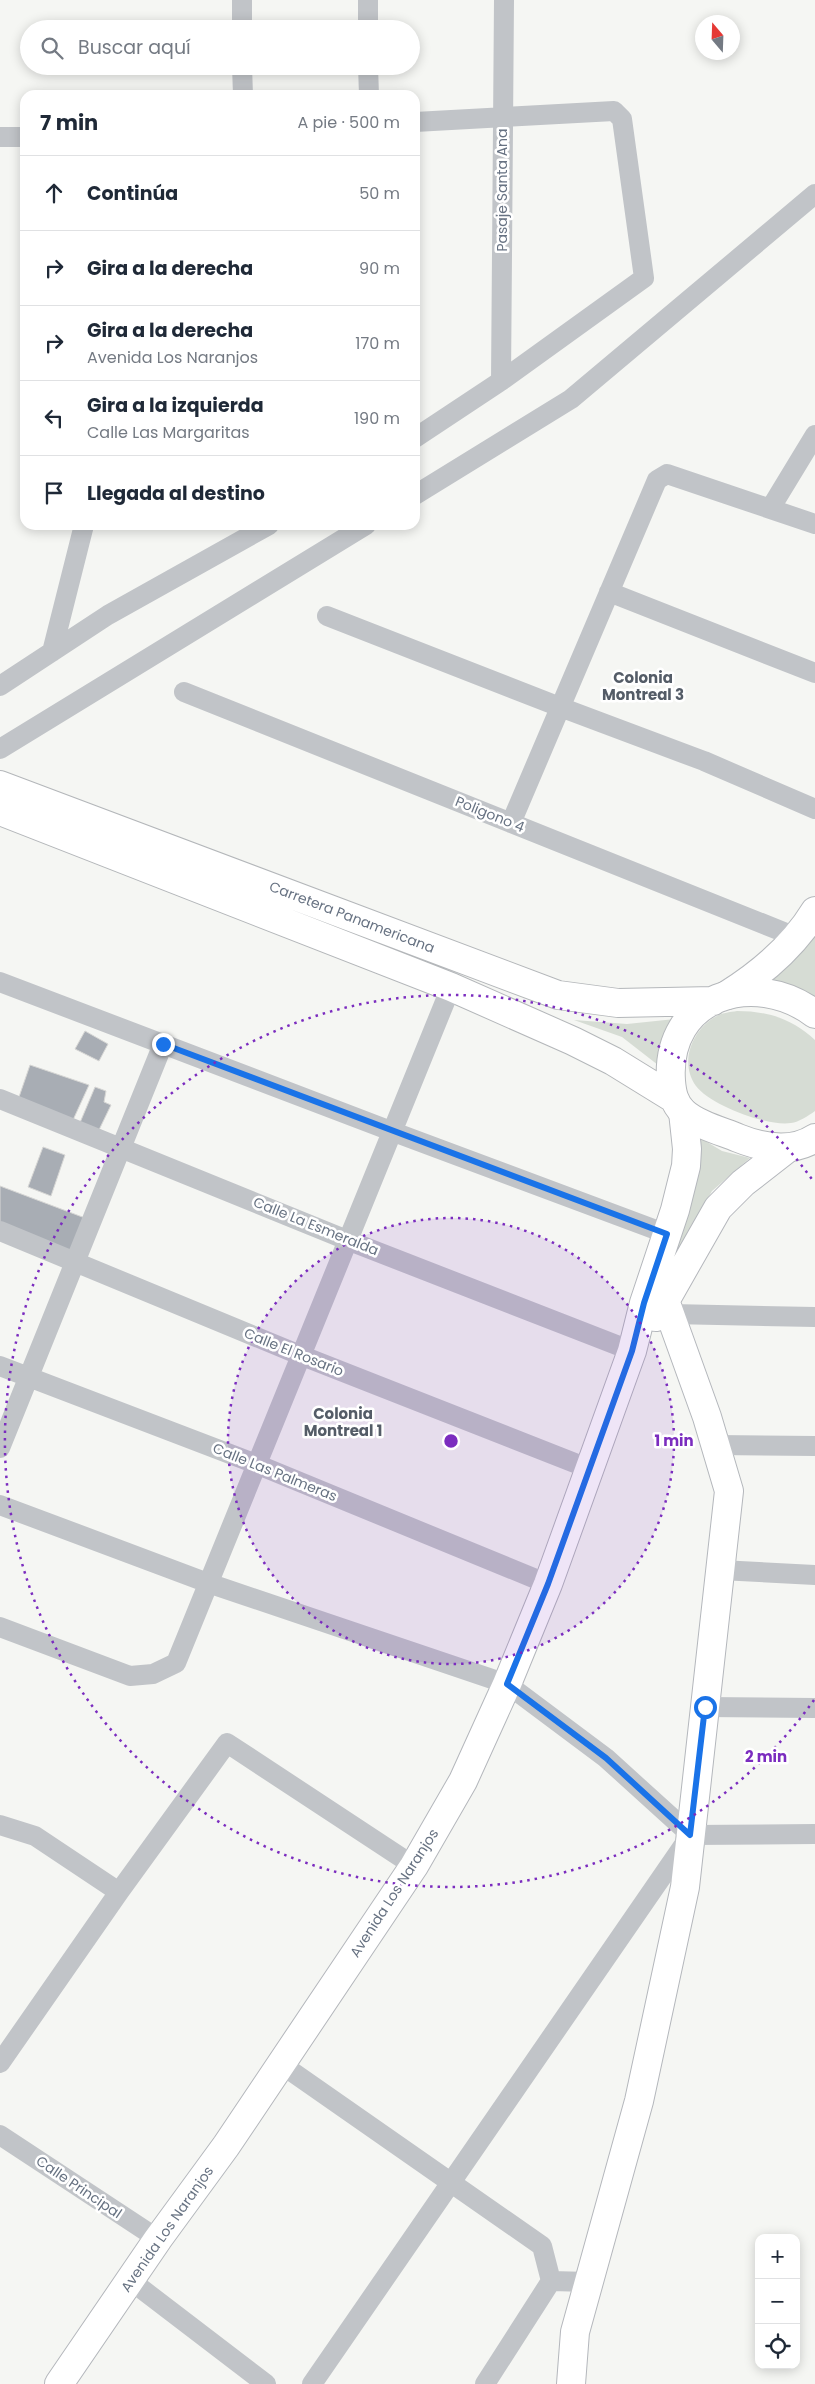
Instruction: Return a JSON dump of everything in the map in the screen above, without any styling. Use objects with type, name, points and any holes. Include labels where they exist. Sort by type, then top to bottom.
[{"type":"main road","name":"Carretera Panamericana","points":[[0,785],[558,995],[618,1003],[720,998],[746,992],[766,992],[785,996],[815,1014]]},
{"type":"main road","name":"Carretera Panamericana","points":[[0,811],[451,987],[573,1041],[613,1062],[715,1129],[743,1140],[766,1146],[806,1144]]},
{"type":"main road","name":"Avenida Los Naranjos","points":[[59,2384],[158,2240],[226,2146],[414,1866],[463,1781],[507,1684],[548,1584],[632,1351],[644,1303],[667,1234],[686,1166],[687,1149],[671,1074],[677,1038],[685,1022],[698,1010],[720,998],[772,962],[796,937],[815,911]]},
{"type":"main road","name":"Avenida Los Naranjos","points":[[632,1351],[669,1309],[718,1208],[743,1183],[806,1144]]},
{"type":"main road","points":[[571,2384],[575,2332],[639,2101],[685,1887],[729,1491],[716,1445],[669,1309]]},
{"type":"street","points":[[242,0],[242,20]]},
{"type":"street","points":[[368,0],[368,20]]},
{"type":"street","name":"Pasaje Santa Ana","points":[[501,381],[504,0]]},
{"type":"street","points":[[242,75],[243,90]]},
{"type":"street","points":[[368,75],[369,90]]},
{"type":"street","points":[[420,122],[614,111],[622,119],[644,278],[501,381],[420,435]]},
{"type":"street","points":[[0,137],[20,137]]},
{"type":"street","points":[[420,492],[570,399],[815,194]]},
{"type":"street","points":[[770,509],[815,435]]},
{"type":"street","points":[[510,822],[657,480],[667,474],[815,524]]},
{"type":"street","points":[[52,652],[83,530]]},
{"type":"street","points":[[0,686],[108,615],[260,530]]},
{"type":"street","points":[[0,750],[358,530]]},
{"type":"street","points":[[609,592],[815,672]]},
{"type":"street","points":[[327,616],[560,708],[704,761],[815,809]]},
{"type":"street","name":"Poligono 4","points":[[184,692],[796,937]]},
{"type":"street","points":[[0,982],[667,1234]]},
{"type":"street","points":[[0,1627],[130,1676],[153,1674],[176,1663],[451,987]]},
{"type":"street","points":[[0,1448],[163,1044]]},
{"type":"street","name":"Calle La Esmeralda","points":[[0,1099],[347,1240],[632,1351]]},
{"type":"street","name":"Calle El Rosario","points":[[0,1231],[300,1355],[590,1469]]},
{"type":"street","points":[[669,1309],[815,1317]]},
{"type":"street","name":"Calle Las Palmeras","points":[[0,1366],[256,1464],[548,1584]]},
{"type":"street","points":[[716,1445],[815,1446]]},
{"type":"street","points":[[0,1505],[208,1583],[507,1684],[606,1758],[690,1835],[815,1834]]},
{"type":"street","points":[[720,1570],[815,1575]]},
{"type":"street","points":[[705,1707],[815,1708]]},
{"type":"street","points":[[0,2063],[119,1892],[227,1743],[414,1866]]},
{"type":"street","points":[[0,1824],[35,1836],[119,1892]]},
{"type":"street","points":[[312,2384],[690,1835]]},
{"type":"street","points":[[281,2064],[542,2246],[551,2281],[485,2384]]},
{"type":"street","name":"Calle Principal","points":[[0,2135],[158,2240]]},
{"type":"street","points":[[130,2280],[266,2384]]},
{"type":"street","points":[[551,2281],[588,2282]]},
{"type":"shaded area","points":[[815,922],[815,1002],[763,979]]},
{"type":"shaded area","points":[[737,1011],[748,1011],[779,1018],[798,1027],[815,1040],[815,1111],[791,1123],[768,1122],[726,1107],[703,1093],[696,1086],[691,1077],[688,1057],[694,1038],[715,1017]]},
{"type":"shaded area","points":[[675,1019],[662,1041],[658,1065],[622,1037],[574,1020],[627,1024]]},
{"type":"shaded area","points":[[697,1136],[722,1151],[750,1158],[712,1191],[670,1265]]},
{"type":"building","points":[[85,1031],[108,1044],[99,1061],[75,1049]]},
{"type":"building","points":[[30,1065],[89,1085],[73,1120],[19,1097]]},
{"type":"building","points":[[95,1087],[106,1091],[104,1102],[111,1105],[97,1134],[79,1125]]},
{"type":"building","points":[[43,1147],[65,1155],[51,1196],[28,1187]]},
{"type":"building","points":[[0,1186],[85,1218],[71,1254],[0,1227]]},
{"type":"district","name":"Colonia Montreal 3","points":[[643,686]]},
{"type":"district","name":"Colonia Montreal 1","points":[[343,1422]]},
{"type":"route","points":[[163,1044],[667,1234],[644,1303],[632,1351],[548,1584],[507,1684],[606,1758],[690,1835],[705,1707]]}]
